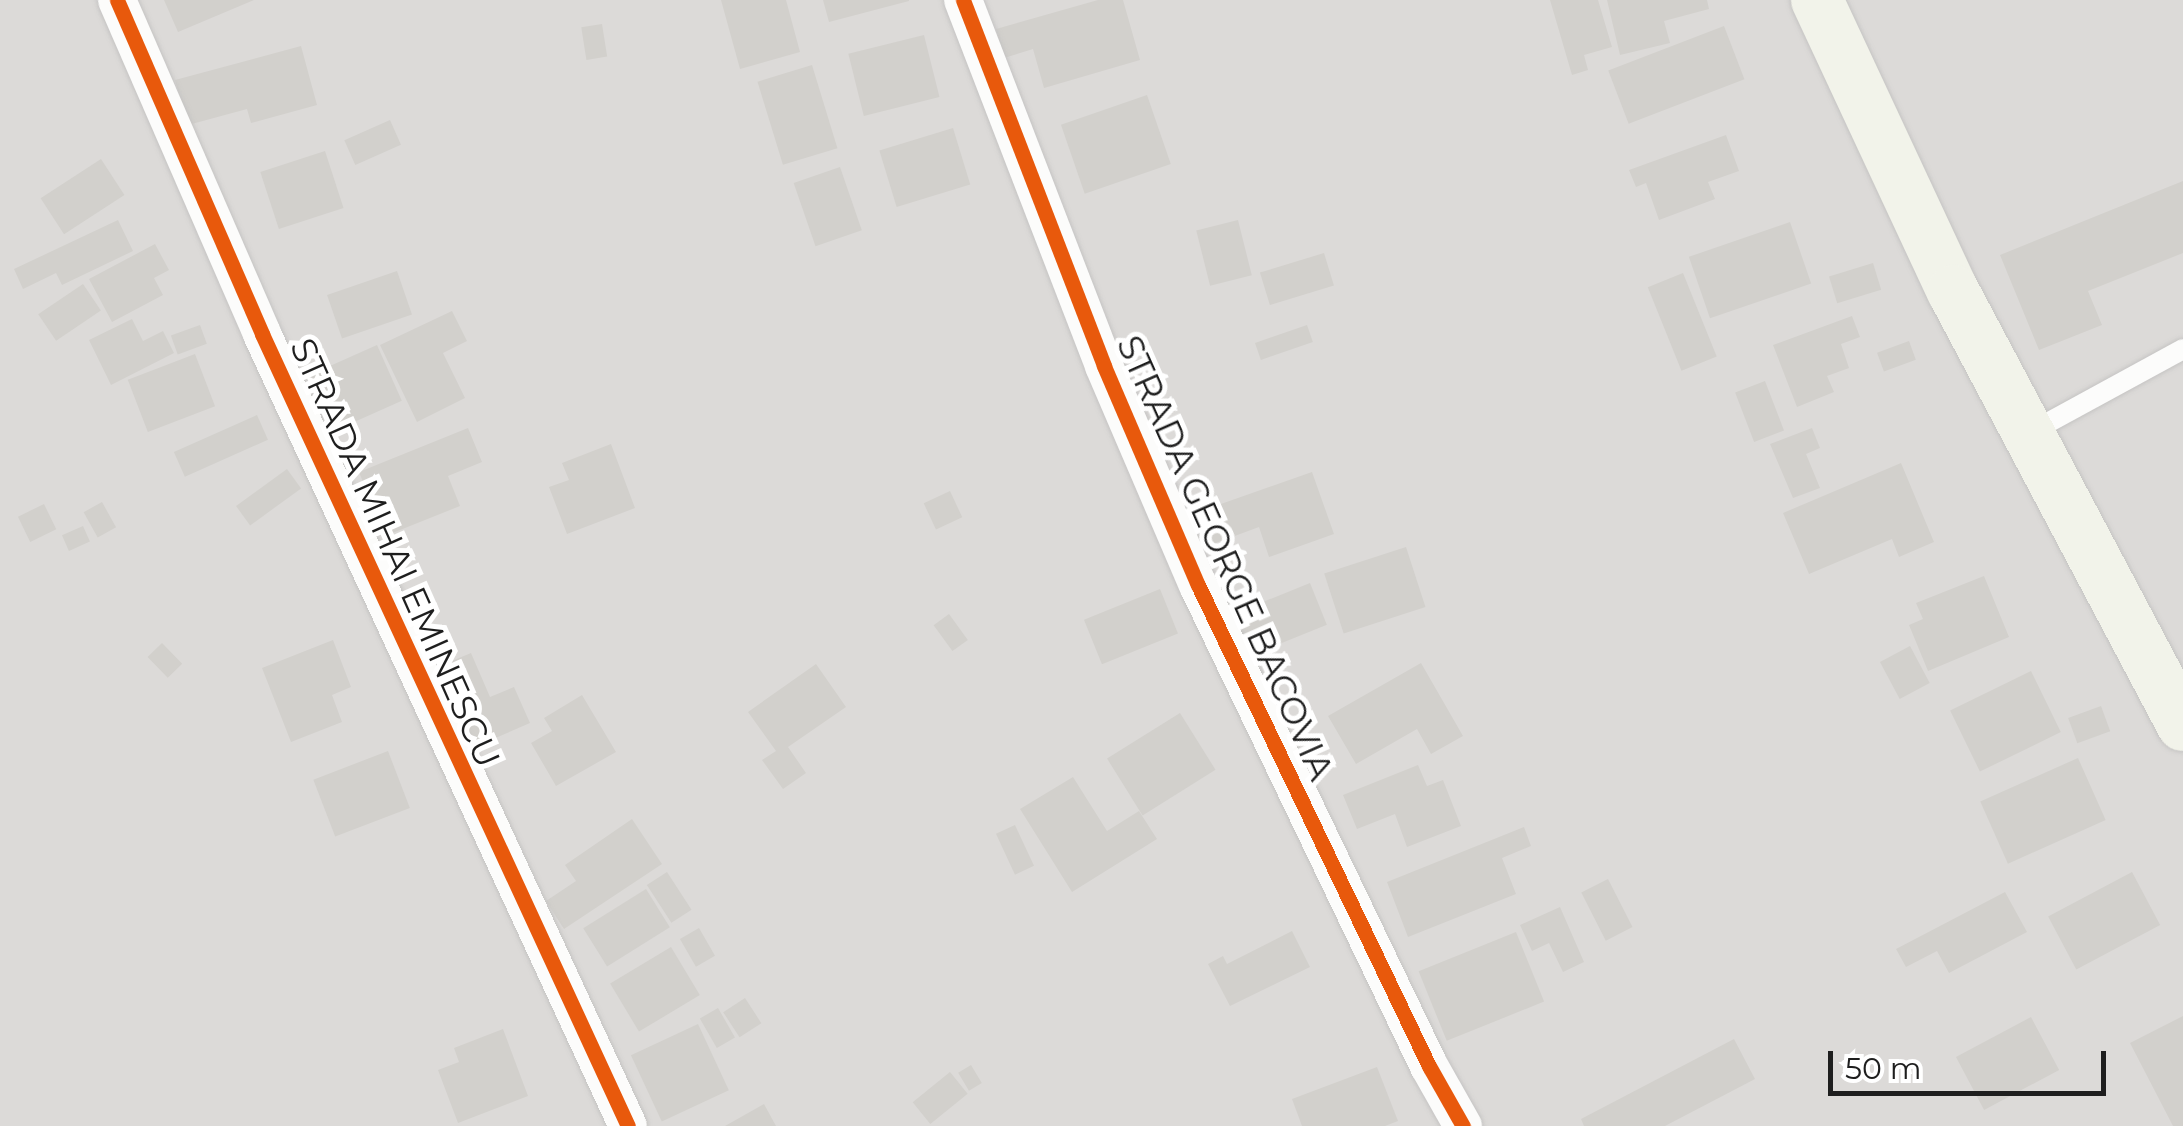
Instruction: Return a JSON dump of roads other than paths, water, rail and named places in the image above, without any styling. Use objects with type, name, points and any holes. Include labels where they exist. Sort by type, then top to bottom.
[{"type":"main road","points":[[1816,0],[1954,292],[2183,725]]},
{"type":"street","name":"STRADA MIHAI EMINESCU","points":[[117,0],[262,334],[628,1126]]},
{"type":"street","name":"STRADA GEORGE BACOVIA","points":[[963,0],[1104,366],[1198,585],[1429,1066],[1463,1126]]},
{"type":"lane","points":[[2029,433],[2183,350]]}]
